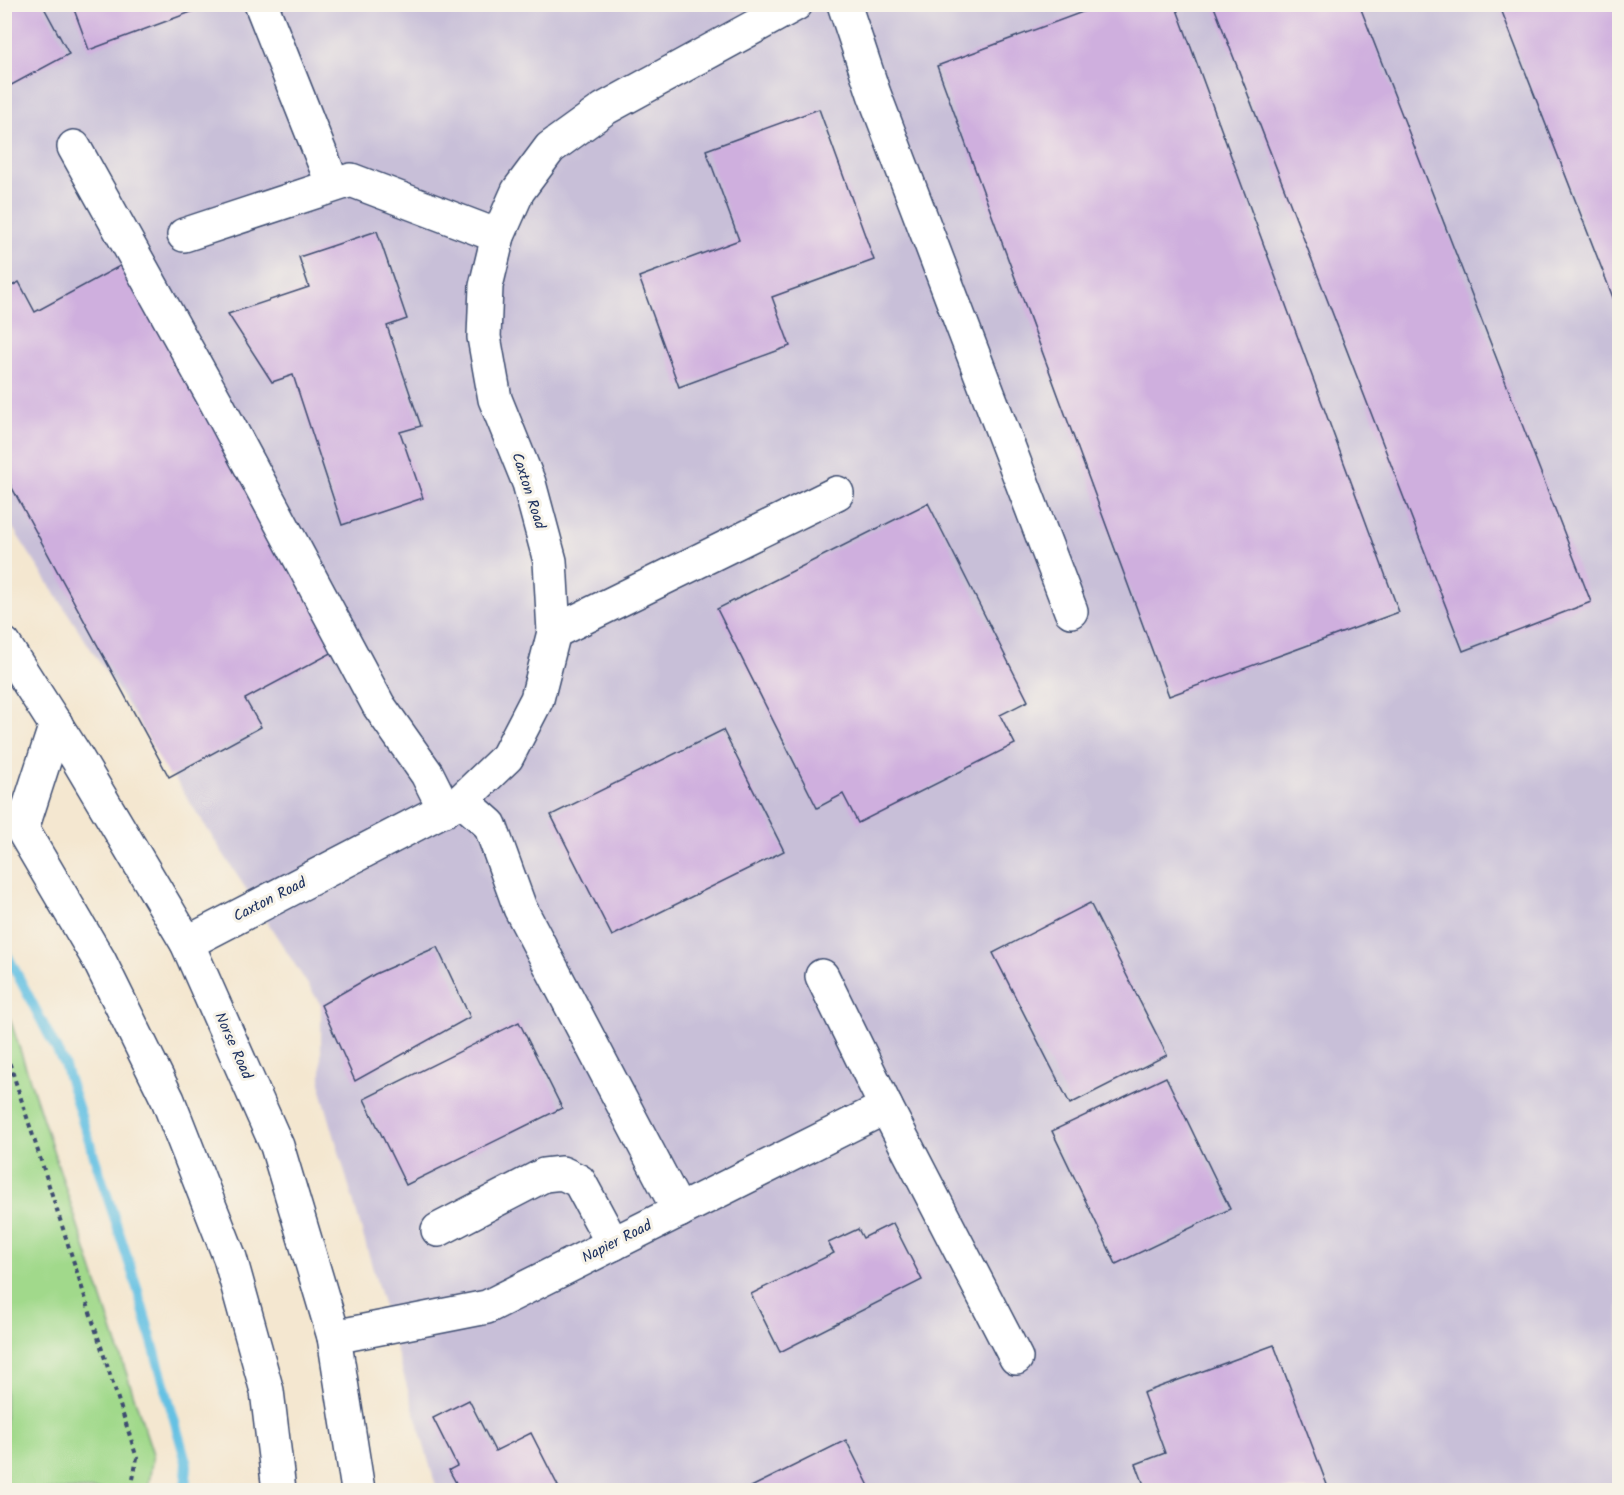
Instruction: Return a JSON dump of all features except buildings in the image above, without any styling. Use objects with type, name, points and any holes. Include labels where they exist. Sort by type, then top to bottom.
[{"type":"street","points":[[261,4],[333,185]]},
{"type":"street","name":"Caxton Road","points":[[188,942],[453,805],[507,757],[537,699],[554,632],[550,561],[529,483],[495,399],[484,337],[486,286],[498,236],[518,191],[550,148],[604,109],[796,4]]},
{"type":"street","points":[[844,4],[874,94],[1071,611]]},
{"type":"street","points":[[74,147],[221,411],[379,706],[453,805],[490,825],[520,908],[679,1211]]},
{"type":"street","points":[[184,236],[351,180],[498,236]]},
{"type":"street","points":[[554,632],[837,493]]},
{"type":"street","name":"Norse Road","points":[[4,644],[56,724],[188,942],[276,1146],[334,1336],[358,1491]]},
{"type":"street","points":[[56,724],[22,828],[99,960],[168,1100],[222,1237],[267,1391],[279,1491]]},
{"type":"street","points":[[822,976],[886,1107],[1016,1358]]},
{"type":"street","name":"Napier Road","points":[[334,1336],[487,1307],[886,1107]]},
{"type":"street","points":[[438,1230],[544,1175],[562,1173],[579,1180],[613,1244]]},
{"type":"path","points":[[4,1046],[137,1458],[131,1491]]},
{"type":"shaded area","points":[[5,5],[1619,5],[1619,1490],[437,1490],[321,1090],[321,1005],[5,516]]},
{"type":"green space","points":[[5,1004],[153,1454],[148,1490],[5,1490]]},
{"type":"waterway","points":[[4,949],[64,1064],[135,1281],[187,1465],[185,1490]]}]
